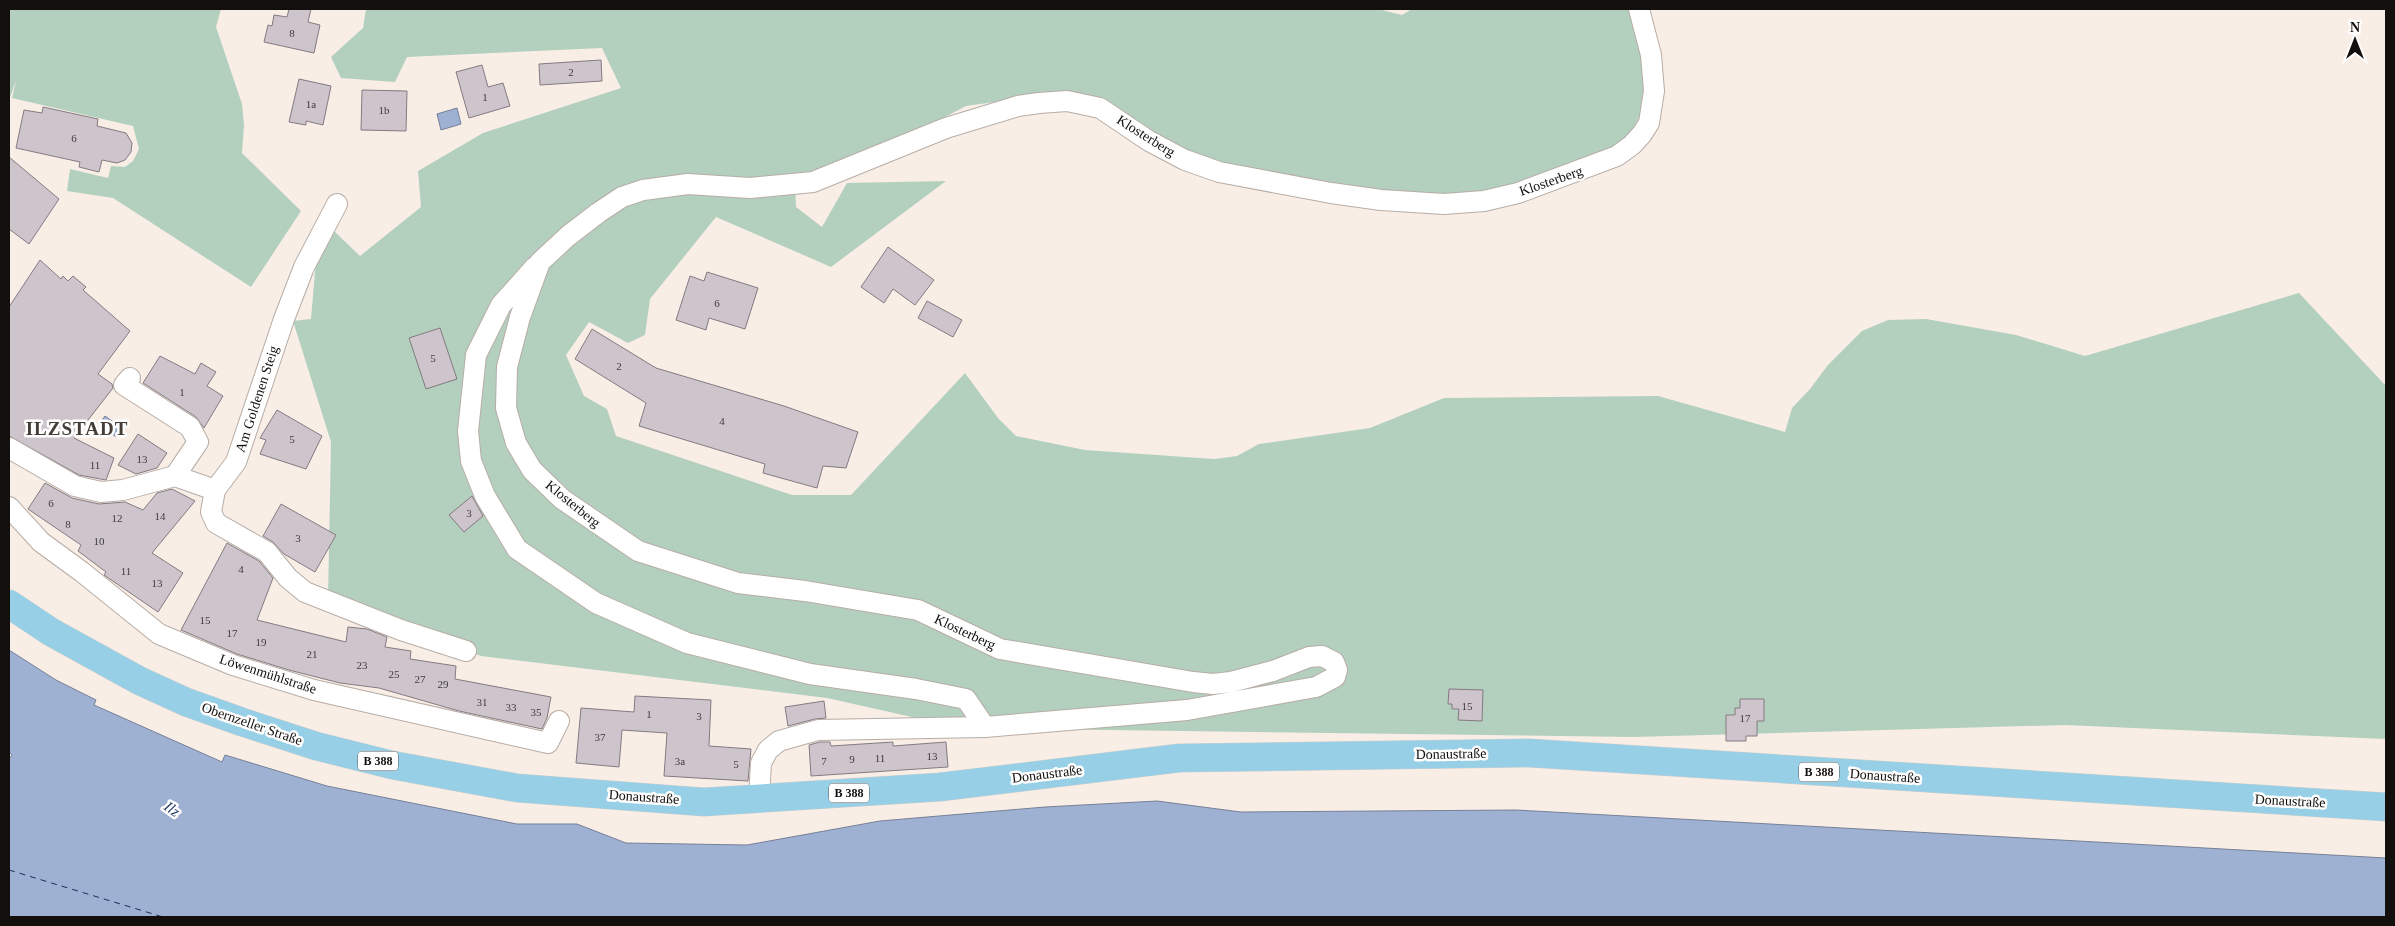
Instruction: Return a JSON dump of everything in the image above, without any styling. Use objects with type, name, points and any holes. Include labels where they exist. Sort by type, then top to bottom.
[{"type":"main road","name":"Obernzeller Straße","points":[[9,604],[52,632],[140,681],[186,702],[316,746],[392,765],[517,788]]},
{"type":"main road","name":"Donaustraße","points":[[517,788],[704,802],[940,787],[1179,758],[1529,753],[2386,807]]},
{"type":"street","name":"Klosterberg","points":[[986,727],[966,699],[916,689],[810,674],[687,643],[596,604],[517,549],[485,496],[471,461],[468,431],[476,356],[486,330],[500,305],[540,262],[568,236],[598,213],[622,198],[643,190],[688,184],[750,188],[813,182],[946,128],[1018,106],[1067,101],[1100,108],[1171,152],[1219,172],[1331,193],[1381,200],[1444,204],[1492,199],[1518,193],[1617,156],[1632,145],[1642,134],[1649,123],[1654,91],[1651,55],[1639,9]]},
{"type":"street","name":"Am Goldenen Steig","points":[[215,490],[236,462],[304,267],[337,204]]},
{"type":"street","name":"Klosterberg","points":[[540,262],[520,317],[507,366],[506,408],[516,443],[532,470],[562,499],[638,551],[738,583],[805,591],[918,610],[1000,649],[1131,672],[1213,684],[1250,678],[1309,657],[1322,656],[1334,662],[1337,670],[1334,677],[1316,687],[1280,692],[1222,705],[986,727],[818,730],[779,741],[768,750],[761,763],[759,799]]},
{"type":"street","points":[[130,378],[124,385],[190,426],[198,442],[175,476]]},
{"type":"street","points":[[9,448],[75,486],[101,492],[123,490],[175,476],[215,490],[211,512],[216,523],[267,552],[288,578],[305,592],[401,630],[466,651]]},
{"type":"street","name":"Löwenmühlstraße","points":[[9,507],[41,542],[82,572],[159,634],[234,665],[314,690],[548,743],[559,721]]},
{"type":"green space","points":[[9,9],[221,9],[216,27],[242,104],[244,125],[242,153],[301,211],[251,287],[113,198],[67,191],[70,169],[108,178],[111,166],[125,167],[133,161],[139,149],[133,126],[12,98],[16,81],[9,100]]},
{"type":"green space","points":[[366,9],[1378,9],[1402,15],[1412,9],[1633,9],[1646,76],[1644,106],[1632,132],[1614,148],[1520,182],[1455,199],[1408,196],[1296,179],[1226,165],[1161,140],[1135,120],[1024,98],[966,106],[920,130],[795,180],[796,207],[822,227],[847,183],[946,181],[831,267],[716,217],[650,299],[645,335],[628,343],[589,322],[566,355],[584,396],[607,409],[616,436],[792,495],[851,495],[965,373],[998,418],[1016,436],[1085,450],[1214,459],[1237,456],[1259,444],[1370,428],[1444,398],[1658,396],[1785,432],[1792,408],[1810,389],[1828,365],[1862,331],[1888,320],[1926,319],[2016,335],[2085,356],[2299,293],[2386,386],[2386,739],[2065,725],[1633,737],[961,728],[827,698],[481,656],[328,601],[331,442],[293,321],[311,319],[316,260],[333,230],[360,256],[421,207],[418,171],[483,133],[621,88],[602,48],[407,57],[395,82],[341,78],[331,57],[363,28]]},
{"type":"water","points":[[457,108],[461,124],[441,130],[437,114]]},
{"type":"water","points":[[105,416],[123,429],[116,437],[99,424]]},
{"type":"water","name":"Ilz","points":[[9,650],[56,680],[96,700],[94,705],[222,762],[225,755],[327,786],[517,824],[577,824],[626,843],[747,845],[880,821],[1045,807],[1157,801],[1241,812],[1516,810],[2386,858],[2386,917],[9,917],[9,759],[12,755],[9,752]]},
{"type":"building","points":[[289,9],[311,9],[308,22],[320,25],[314,53],[264,42],[268,25],[272,26],[274,15],[287,17]]},
{"type":"building","points":[[601,60],[602,81],[540,85],[539,64]]},
{"type":"building","points":[[482,65],[488,87],[503,83],[510,106],[469,118],[456,72]]},
{"type":"building","points":[[299,79],[331,86],[323,125],[306,121],[306,125],[289,122]]},
{"type":"building","points":[[362,90],[407,91],[406,131],[361,130]]},
{"type":"building","points":[[43,107],[98,119],[97,126],[126,133],[132,143],[131,152],[125,160],[117,163],[102,160],[99,172],[79,167],[80,162],[16,148],[24,110],[42,113]]},
{"type":"building","points":[[9,157],[59,199],[29,244],[9,229]]},
{"type":"building","points":[[888,247],[934,280],[915,305],[893,289],[884,303],[861,287]]},
{"type":"building","points":[[40,260],[61,279],[63,276],[68,281],[73,276],[86,287],[83,290],[130,331],[98,374],[112,384],[113,388],[74,438],[114,458],[106,480],[79,475],[9,436],[9,307]]},
{"type":"building","points":[[707,272],[758,288],[745,329],[709,318],[706,330],[676,320],[690,276],[704,281]]},
{"type":"building","points":[[927,301],[962,320],[953,337],[918,318]]},
{"type":"building","points":[[440,328],[457,379],[426,389],[409,338]]},
{"type":"building","points":[[592,329],[656,368],[784,406],[858,432],[846,468],[823,466],[817,488],[763,473],[765,464],[639,426],[646,403],[575,359]]},
{"type":"building","points":[[160,356],[195,374],[201,363],[216,372],[207,386],[223,396],[204,428],[196,417],[143,383]]},
{"type":"building","points":[[277,410],[322,436],[306,469],[260,454],[266,440],[260,438]]},
{"type":"building","points":[[138,434],[167,453],[157,468],[136,474],[118,465]]},
{"type":"building","points":[[45,483],[72,498],[99,504],[125,502],[143,510],[157,493],[172,489],[195,501],[152,553],[183,573],[158,612],[104,575],[106,572],[78,551],[81,545],[28,509]]},
{"type":"building","points":[[472,496],[483,516],[464,532],[449,515]]},
{"type":"building","points":[[281,504],[336,535],[315,572],[284,554],[273,542],[263,536]]},
{"type":"building","points":[[227,543],[259,561],[273,578],[257,620],[346,642],[348,627],[367,629],[387,637],[385,647],[411,651],[410,659],[456,666],[455,679],[551,697],[547,718],[542,729],[459,711],[379,688],[340,683],[289,670],[237,654],[181,630]]},
{"type":"building","points":[[1449,689],[1483,690],[1482,721],[1458,720],[1459,709],[1452,709],[1452,704],[1448,704]]},
{"type":"building","points":[[635,696],[711,700],[709,746],[751,749],[748,781],[664,776],[667,733],[622,730],[619,767],[576,763],[581,708],[634,712]]},
{"type":"building","points":[[1740,699],[1764,699],[1764,721],[1757,721],[1757,736],[1746,736],[1746,741],[1726,741],[1726,715],[1735,715],[1735,708],[1740,708]]},
{"type":"building","points":[[824,701],[826,718],[788,726],[785,707]]},
{"type":"building","points":[[830,742],[831,746],[893,742],[893,746],[946,742],[948,767],[811,776],[809,745]]},
{"type":"ferry route","points":[[9,870],[163,917]]},
{"type":"district","name":"ILZSTADT","points":[[77,428]]}]
